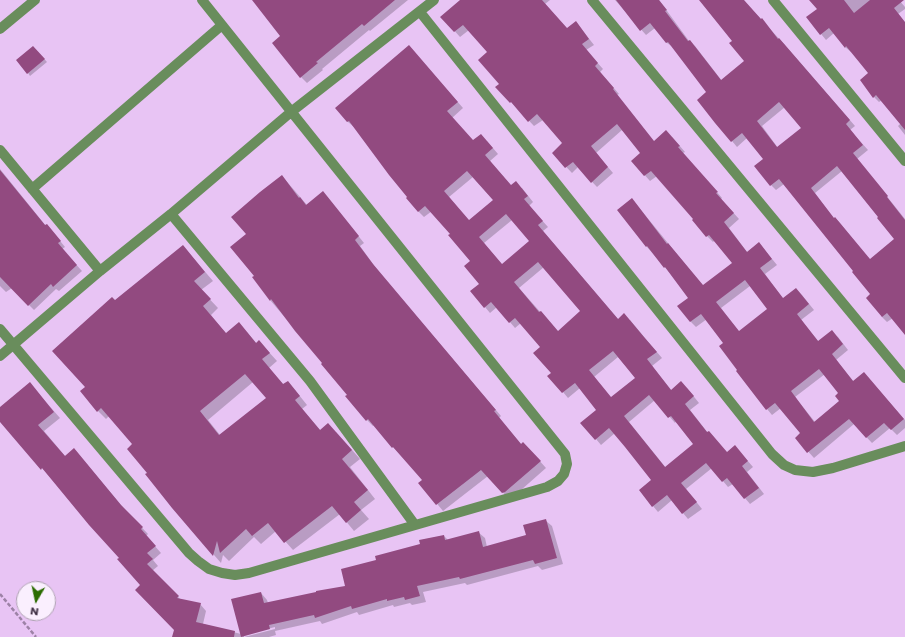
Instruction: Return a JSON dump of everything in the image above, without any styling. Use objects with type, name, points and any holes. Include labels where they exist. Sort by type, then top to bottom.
[{"type":"street","points":[[0,29],[35,0]]},
{"type":"street","points":[[0,329],[189,552],[209,569],[222,573],[235,575],[249,573],[547,487],[558,481],[564,474],[567,464],[565,454],[202,0]]},
{"type":"street","points":[[0,356],[100,271],[172,214],[291,112],[434,0]]},
{"type":"street","points":[[592,0],[905,378]]},
{"type":"street","points":[[773,0],[905,161]]},
{"type":"street","points":[[420,12],[767,448],[784,465],[795,470],[813,472],[833,468],[905,446]]},
{"type":"street","points":[[32,189],[222,25]]},
{"type":"street","points":[[0,150],[100,271]]},
{"type":"street","points":[[172,214],[310,381],[414,525]]},
{"type":"path","points":[[0,594],[36,637]]},
{"type":"building","points":[[252,0],[395,0],[364,26],[362,24],[316,62],[318,63],[300,78],[272,43],[280,36]]},
{"type":"building","points":[[460,0],[542,0],[567,28],[576,21],[589,39],[582,44],[598,63],[595,66],[614,88],[613,89],[654,141],[666,130],[680,146],[678,147],[718,192],[716,193],[734,213],[724,222],[747,252],[759,242],[772,259],[760,268],[783,298],[796,288],[809,304],[797,314],[818,341],[832,330],[843,344],[832,354],[853,381],[864,372],[904,419],[891,430],[884,423],[866,438],[849,419],[807,453],[795,438],[800,433],[775,403],[766,410],[736,371],[737,370],[719,346],[723,343],[701,314],[690,322],[677,306],[688,298],[665,267],[664,268],[647,246],[646,247],[617,210],[632,198],[667,244],[668,243],[703,285],[732,263],[709,235],[706,237],[692,220],[693,219],[651,171],[644,176],[631,161],[640,153],[617,124],[591,146],[608,167],[591,183],[573,162],[565,168],[552,153],[562,143],[537,114],[528,122],[511,102],[510,103],[495,87],[499,84],[478,60],[487,52],[463,25],[454,32],[440,17]],"holes":[[[745,280],[767,309],[739,331],[716,302]],[[819,369],[838,393],[835,396],[839,401],[814,422],[791,391]]]},
{"type":"building","points":[[616,0],[659,0],[667,10],[665,11],[688,41],[690,40],[721,80],[744,61],[729,43],[732,41],[699,0],[744,0],[761,19],[762,18],[778,39],[779,38],[850,120],[846,124],[863,145],[853,153],[888,196],[887,197],[905,220],[905,335],[887,313],[882,317],[866,298],[870,294],[779,179],[770,186],[754,166],[763,159],[742,133],[731,142],[715,123],[697,100],[706,92],[668,42],[666,43],[650,23],[640,31]],"holes":[[[779,102],[801,128],[777,147],[757,121]],[[837,166],[894,239],[870,259],[835,217],[834,218],[811,188]]]},
{"type":"building","points":[[809,0],[844,0],[854,13],[870,0],[904,0],[894,8],[905,22],[905,130],[876,95],[873,98],[860,80],[868,73],[846,46],[845,48],[829,28],[820,35],[806,17],[817,9]]},
{"type":"building","points":[[409,45],[458,102],[447,111],[473,140],[481,134],[493,148],[485,155],[511,185],[516,181],[528,196],[524,199],[543,221],[538,225],[618,319],[624,313],[657,352],[647,359],[671,390],[681,381],[694,396],[685,404],[707,432],[709,431],[727,452],[735,445],[748,461],[742,466],[759,488],[744,499],[727,478],[722,482],[706,463],[681,483],[697,502],[682,514],[667,495],[652,507],[639,490],[651,480],[609,428],[595,440],[580,423],[596,410],[575,383],[562,393],[547,376],[551,373],[533,353],[540,347],[515,318],[509,323],[491,302],[484,308],[470,291],[479,284],[464,266],[470,261],[448,235],[450,234],[425,206],[418,212],[349,121],[347,122],[335,108]],"holes":[[[467,171],[493,200],[469,220],[444,191]],[[506,214],[529,241],[502,264],[479,237]],[[538,262],[580,311],[558,331],[541,311],[539,312],[514,282]],[[613,351],[635,378],[611,397],[589,370]],[[649,395],[668,418],[671,416],[693,444],[665,467],[624,416]]]},
{"type":"building","points":[[33,46],[45,59],[27,74],[16,60]]},
{"type":"building","points":[[0,170],[45,225],[47,224],[61,241],[58,243],[77,265],[53,287],[51,284],[28,306],[0,277]]},
{"type":"building","points":[[282,175],[306,205],[323,191],[359,236],[355,240],[373,264],[496,410],[494,411],[521,444],[523,442],[541,461],[505,492],[502,493],[481,470],[436,505],[418,483],[422,480],[393,447],[392,448],[368,419],[366,421],[345,396],[347,395],[271,299],[270,301],[252,277],[254,276],[230,247],[246,234],[231,217]]},
{"type":"building","points":[[183,245],[205,272],[194,281],[211,299],[203,306],[226,333],[239,322],[256,343],[259,340],[270,353],[262,359],[283,384],[288,381],[300,396],[295,400],[320,430],[328,423],[352,450],[342,459],[368,490],[354,502],[361,510],[346,523],[332,506],[284,543],[268,523],[252,536],[246,529],[220,553],[217,541],[213,556],[145,474],[147,473],[127,449],[132,444],[101,408],[97,412],[80,391],[85,387],[52,351],[112,297],[115,300]],"holes":[[[245,374],[266,398],[219,435],[200,411]]]},
{"type":"building","points":[[30,382],[54,412],[38,425],[65,456],[74,448],[121,505],[143,527],[141,529],[156,546],[147,553],[153,559],[147,564],[179,596],[177,598],[201,603],[196,622],[235,631],[234,637],[172,637],[174,630],[135,590],[140,585],[117,559],[119,558],[89,525],[42,468],[41,470],[0,422],[0,407]]},
{"type":"building","points":[[546,519],[557,558],[535,564],[533,560],[460,579],[459,577],[417,586],[420,596],[405,600],[404,597],[387,601],[387,599],[352,609],[351,606],[315,618],[314,615],[269,625],[270,629],[241,637],[231,599],[261,592],[264,603],[345,586],[341,569],[376,560],[375,556],[420,544],[419,540],[444,535],[445,540],[479,531],[483,547],[526,535],[523,525]]}]
